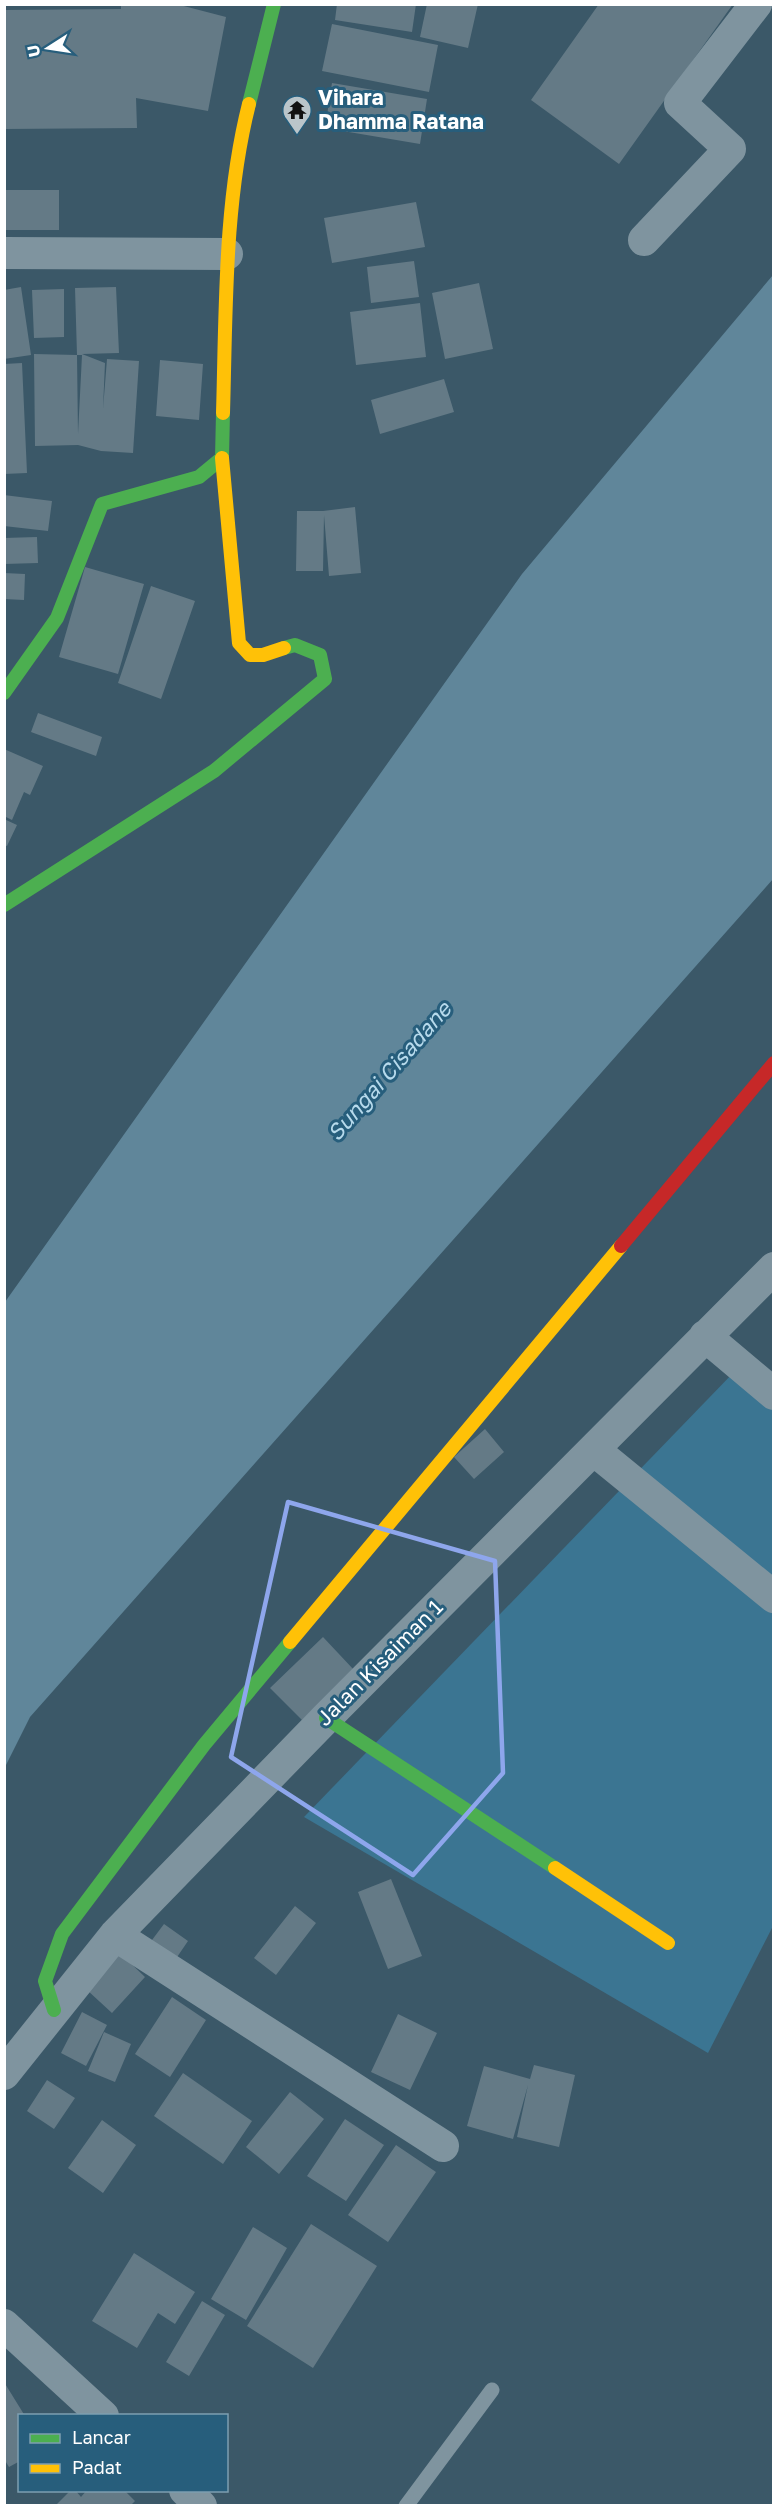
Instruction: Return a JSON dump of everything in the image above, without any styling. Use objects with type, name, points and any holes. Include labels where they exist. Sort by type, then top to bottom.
[{"type":"street","points":[[644,240],[730,149],[680,103],[756,4]]},
{"type":"street","points":[[4,905],[214,771],[325,679],[320,655],[295,645],[263,655],[250,655],[239,643],[222,458],[227,254],[243,127],[271,5]]},
{"type":"street","points":[[4,253],[227,254]]},
{"type":"street","points":[[4,693],[57,618],[102,504],[199,477],[222,458]]},
{"type":"street","points":[[54,2010],[45,1981],[62,1934],[197,1754],[774,1063]]},
{"type":"street","name":"Jalan Kisaiman 1","points":[[4,2074],[115,1935],[326,1718],[774,1268]]},
{"type":"street","points":[[705,1336],[774,1394]]},
{"type":"street","points":[[594,1450],[774,1597]]},
{"type":"street","points":[[326,1718],[668,1943]]},
{"type":"street","points":[[115,1935],[443,2146]]},
{"type":"street","points":[[4,2325],[102,2414]]},
{"type":"street","points":[[187,2492],[201,2505]]},
{"type":"lane","points":[[406,2505],[492,2390]]},
{"type":"highlighted area","points":[[288,1502],[495,1561],[503,1773],[413,1875],[231,1757]]},
{"type":"shaded area","points":[[735,1371],[773,1407],[773,1926],[708,2053],[304,1817]]},
{"type":"water","name":"Sungai Cisadane","points":[[773,275],[773,879],[30,1717],[5,1767],[5,1302],[522,574]]},
{"type":"building","points":[[121,4],[176,4],[226,17],[208,111],[136,98],[137,128],[4,129],[4,10],[121,9]]},
{"type":"building","points":[[337,4],[416,4],[412,32],[335,20]]},
{"type":"building","points":[[427,4],[478,4],[468,48],[420,37]]},
{"type":"building","points":[[599,4],[733,4],[619,164],[531,100]]},
{"type":"building","points":[[332,24],[438,45],[429,92],[322,71]]},
{"type":"building","points":[[332,83],[427,99],[420,144],[325,128]]},
{"type":"building","points":[[4,190],[59,190],[59,230],[4,230]]},
{"type":"building","points":[[416,202],[425,247],[332,263],[324,218]]},
{"type":"building","points":[[414,261],[419,297],[371,303],[367,267]]},
{"type":"building","points":[[479,283],[493,349],[445,359],[432,293]]},
{"type":"building","points":[[21,287],[31,355],[4,359],[4,290]]},
{"type":"building","points":[[116,287],[119,353],[82,354],[105,363],[103,409],[107,359],[139,361],[133,453],[101,451],[78,445],[35,446],[34,354],[77,355],[75,288]],"holes":[[[77,355],[82,355],[78,434]]]},
{"type":"building","points":[[64,289],[64,337],[34,338],[32,290]]},
{"type":"building","points":[[420,303],[426,357],[356,365],[350,312]]},
{"type":"building","points":[[160,360],[203,364],[199,420],[156,416]]},
{"type":"building","points":[[22,363],[27,473],[4,474],[4,364]]},
{"type":"building","points":[[444,379],[454,412],[380,434],[371,400]]},
{"type":"building","points":[[4,495],[52,501],[48,531],[4,526]]},
{"type":"building","points":[[355,507],[361,573],[329,576],[324,515],[323,571],[296,571],[297,511]]},
{"type":"building","points":[[37,537],[38,563],[4,564],[4,538]]},
{"type":"building","points":[[85,567],[144,584],[118,674],[59,657]]},
{"type":"building","points":[[4,573],[25,574],[24,600],[4,599]]},
{"type":"building","points":[[151,586],[195,601],[161,699],[118,683]]},
{"type":"building","points":[[38,713],[102,737],[96,756],[31,732]]},
{"type":"building","points":[[4,749],[43,766],[30,795],[24,792],[12,820],[4,816]]},
{"type":"building","points":[[4,819],[17,825],[7,846],[4,845]]},
{"type":"building","points":[[485,1429],[504,1452],[474,1479],[454,1457]]},
{"type":"building","points":[[323,1637],[354,1670],[302,1720],[270,1688]]},
{"type":"building","points":[[391,1879],[422,1956],[388,1969],[358,1892]]},
{"type":"building","points":[[295,1906],[316,1923],[276,1975],[254,1958]]},
{"type":"building","points":[[164,1924],[188,1941],[171,1966],[146,1948]]},
{"type":"building","points":[[120,1953],[145,1977],[112,2013],[87,1990]]},
{"type":"building","points":[[172,1997],[206,2020],[170,2077],[135,2054]]},
{"type":"building","points":[[82,2012],[107,2025],[86,2066],[61,2053]]},
{"type":"building","points":[[398,2014],[437,2033],[410,2090],[371,2072]]},
{"type":"building","points":[[104,2032],[131,2044],[115,2082],[88,2071]]},
{"type":"building","points":[[534,2065],[575,2075],[559,2147],[517,2137],[528,2085],[513,2139],[467,2126],[484,2066],[530,2079]]},
{"type":"building","points":[[183,2073],[252,2121],[223,2164],[154,2116]]},
{"type":"building","points":[[47,2080],[75,2098],[54,2129],[27,2111]]},
{"type":"building","points":[[290,2092],[324,2119],[279,2174],[246,2147]]},
{"type":"building","points":[[345,2119],[384,2145],[346,2201],[307,2176]]},
{"type":"building","points":[[102,2120],[136,2145],[103,2193],[68,2168]]},
{"type":"building","points":[[396,2145],[436,2172],[388,2242],[348,2215]]},
{"type":"building","points":[[311,2224],[377,2266],[313,2368],[247,2326]]},
{"type":"building","points":[[253,2227],[287,2248],[246,2320],[211,2299]]},
{"type":"building","points":[[134,2253],[195,2292],[175,2324],[158,2313],[137,2348],[92,2321]]},
{"type":"building","points":[[202,2301],[225,2315],[189,2376],[166,2362]]},
{"type":"building","points":[[4,2382],[24,2414],[18,2414],[18,2462],[9,2467],[4,2459]]},
{"type":"building","points":[[69,2492],[77,2492],[81,2497],[85,2492],[126,2492],[135,2501],[130,2506],[55,2506]]},
{"type":"traffic: fast","points":[[249,104],[274,4]]},
{"type":"traffic: fast","points":[[4,693],[57,618],[102,504],[199,477],[222,458],[223,413]]},
{"type":"traffic: fast","points":[[4,905],[214,771],[325,679],[320,655],[295,645],[284,648]]},
{"type":"traffic: fast","points":[[54,2010],[45,1981],[62,1934],[204,1745],[290,1642]]},
{"type":"traffic: fast","points":[[326,1718],[555,1868]]},
{"type":"traffic: slow","points":[[223,413],[231,218],[235,179],[249,104]]},
{"type":"traffic: slow","points":[[222,458],[239,643],[250,655],[263,655],[284,648]]},
{"type":"traffic: slow","points":[[290,1642],[621,1246]]},
{"type":"traffic: slow","points":[[555,1868],[668,1943]]},
{"type":"traffic: jam","points":[[621,1246],[774,1063]]},
{"type":"place","name":"Vihara Dhamma Ratana","points":[[297,136]]}]
